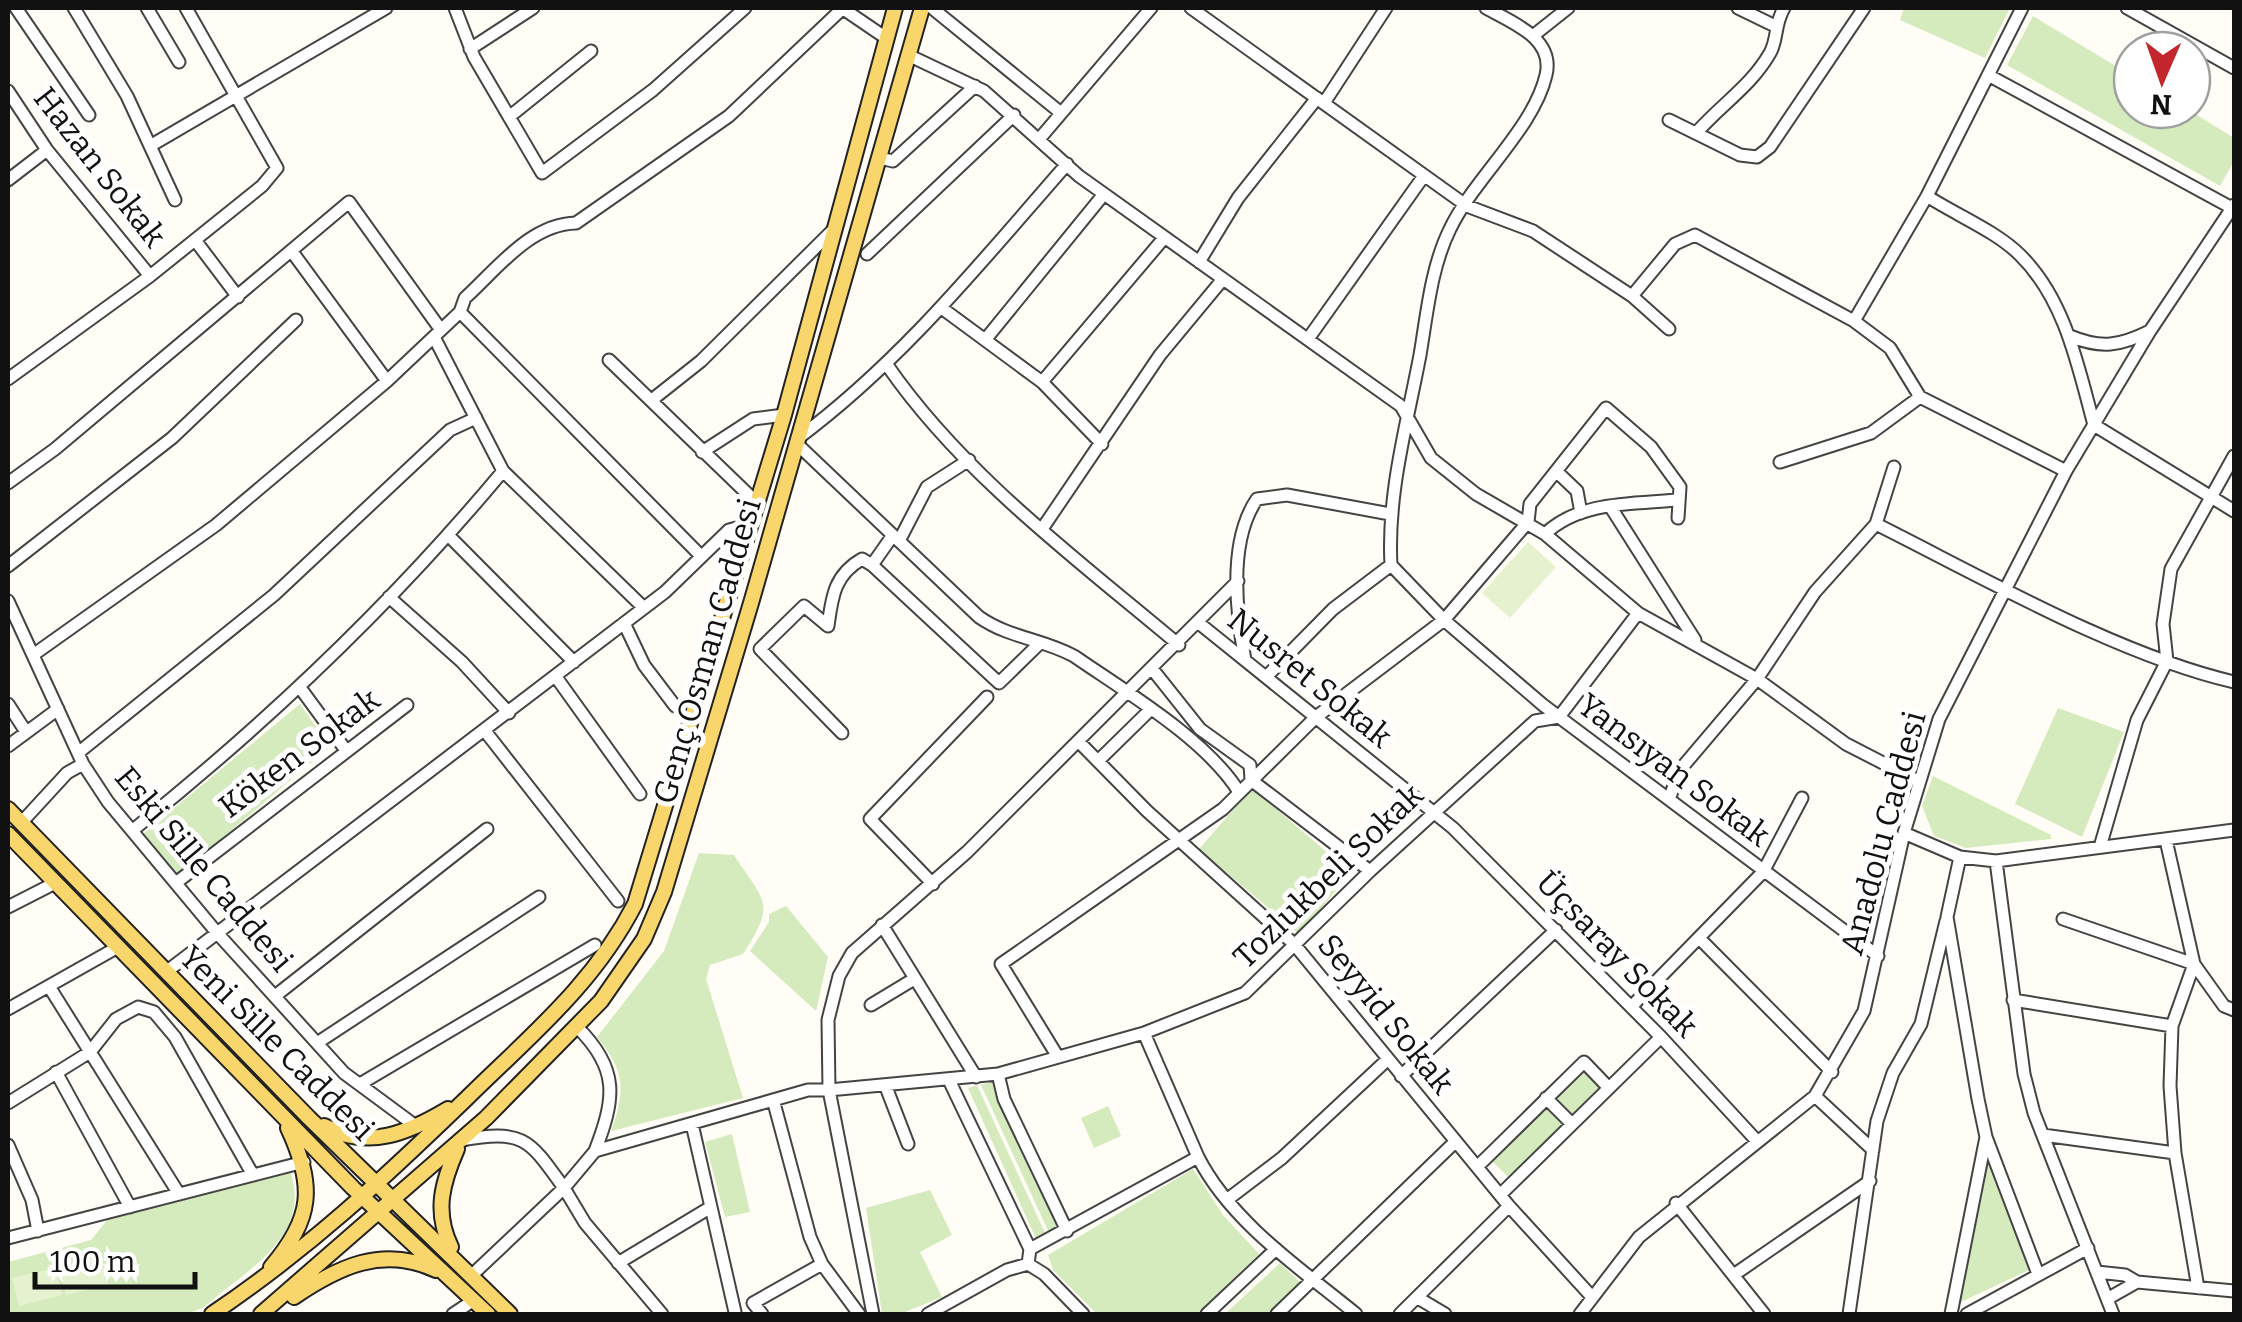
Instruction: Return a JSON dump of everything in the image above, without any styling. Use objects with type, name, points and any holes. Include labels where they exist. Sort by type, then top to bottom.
[{"type":"main road","name":"Genç Osman Caddesi","points":[[256,1285],[364,1199],[594,972],[634,904],[784,415],[895,8]]},
{"type":"main road","name":"Genç Osman Caddesi","points":[[262,1314],[397,1200],[461,1140],[578,1027],[623,974],[664,892],[922,8]]},
{"type":"main road","name":"Yeni Sille Caddesi","points":[[8,809],[309,1118],[510,1314]]},
{"type":"main road","name":"Yeni Sille Caddesi","points":[[8,834],[364,1199],[488,1314]]},
{"type":"main road","points":[[309,1118],[333,1131],[375,1139],[417,1127],[466,1098]]},
{"type":"main road","points":[[212,1314],[256,1285],[290,1244],[301,1222],[308,1197],[304,1162],[284,1118]]},
{"type":"main road","points":[[458,1261],[443,1230],[440,1203],[461,1140]]},
{"type":"main road","points":[[262,1314],[338,1269],[368,1259],[406,1260],[452,1278]]},
{"type":"street","points":[[16,8],[89,115]]},
{"type":"street","points":[[74,8],[127,96],[175,200]]},
{"type":"street","points":[[146,8],[178,62]]},
{"type":"street","points":[[8,379],[150,276],[262,186],[277,168],[188,11],[202,8]]},
{"type":"street","points":[[150,146],[386,8]]},
{"type":"street","points":[[455,8],[470,49],[542,172],[653,90],[746,8]]},
{"type":"street","points":[[470,49],[533,8]]},
{"type":"street","points":[[32,655],[216,525],[387,381],[460,312],[464,298],[536,233],[556,223],[576,223],[729,116],[842,8],[886,38]]},
{"type":"street","points":[[932,8],[1061,112]]},
{"type":"street","points":[[1040,137],[1151,8]]},
{"type":"street","points":[[1190,8],[1423,177],[1467,206],[1533,231],[1632,296],[1669,329]]},
{"type":"street","points":[[1199,262],[1238,198],[1320,100],[1386,8]]},
{"type":"street","points":[[1266,676],[1333,609],[1391,565],[1390,514],[1434,276],[1450,227],[1467,206],[1547,74],[1544,49],[1534,36],[1486,8]]},
{"type":"street","points":[[1534,36],[1568,8]]},
{"type":"street","points":[[1738,8],[1774,25]]},
{"type":"street","points":[[1698,130],[1718,109],[1738,98],[1773,48],[1774,25],[1784,8]]},
{"type":"street","points":[[1669,120],[1698,130],[1740,156],[1757,158],[1770,147],[1864,8]]},
{"type":"street","points":[[1854,321],[1927,196],[2022,8]]},
{"type":"street","points":[[2127,8],[2234,68]]},
{"type":"street","points":[[509,117],[590,51]]},
{"type":"street","points":[[908,55],[974,86],[1014,115],[1104,194],[1401,406],[1431,458],[1476,494],[1545,534],[1638,612],[1757,679],[1846,744],[1918,780]]},
{"type":"street","points":[[1988,75],[2233,206]]},
{"type":"street","points":[[879,158],[893,161],[974,86]]},
{"type":"street","name":"Hazan Sokak","points":[[8,91],[12,107],[150,276]]},
{"type":"street","points":[[867,254],[1014,115]]},
{"type":"street","points":[[8,180],[47,150]]},
{"type":"street","points":[[1067,164],[942,309],[850,401],[796,441],[979,617],[1002,633],[1074,656],[1150,710],[1228,774],[1239,792]]},
{"type":"street","points":[[1308,339],[1423,177]]},
{"type":"street","points":[[985,340],[1104,194]]},
{"type":"street","points":[[1927,196],[2017,252],[2040,278],[2070,336],[2094,425],[2234,510]]},
{"type":"street","points":[[8,483],[349,202],[438,333],[504,471],[644,608]]},
{"type":"street","name":"Anadolu Caddesi","points":[[1580,1314],[1638,1237],[1815,1096],[1832,1072],[1864,1011],[1904,833],[1939,719],[2066,471],[2150,331],[2233,206]]},
{"type":"street","points":[[654,399],[702,362],[832,231]]},
{"type":"street","points":[[1632,296],[1675,244],[1695,235],[1854,321],[1890,348],[1920,397],[2066,471]]},
{"type":"street","points":[[1042,382],[1164,238]]},
{"type":"street","points":[[195,240],[238,297]]},
{"type":"street","points":[[293,252],[387,381]]},
{"type":"street","points":[[1042,529],[1160,355],[1223,279]]},
{"type":"street","points":[[942,309],[1042,382],[1102,444]]},
{"type":"street","points":[[460,312],[700,556]]},
{"type":"street","points":[[8,566],[172,438],[296,320]]},
{"type":"street","points":[[2070,336],[2096,347],[2126,342],[2150,331]]},
{"type":"street","points":[[609,360],[654,399],[757,504]]},
{"type":"street","points":[[887,365],[969,460],[1042,529],[1179,645]]},
{"type":"street","points":[[1780,462],[1871,433],[1920,397]]},
{"type":"street","points":[[1058,1058],[1001,964],[1181,841],[1239,792],[1316,717],[1444,620],[1528,522],[1530,504],[1606,408],[1651,448],[1680,487],[1678,518]]},
{"type":"street","points":[[702,452],[754,419],[784,415]]},
{"type":"street","points":[[22,823],[80,758],[274,595],[450,430],[476,418]]},
{"type":"street","points":[[2100,847],[2137,720],[2167,662],[2163,624],[2171,569],[2234,456]]},
{"type":"street","points":[[872,565],[896,538],[927,487],[969,460]]},
{"type":"street","points":[[1670,797],[1679,770],[1757,679],[1815,592],[1876,524],[1894,467]]},
{"type":"street","points":[[1556,470],[1576,491],[1581,513]]},
{"type":"street","points":[[132,830],[301,689],[449,536],[504,471]]},
{"type":"street","points":[[1245,660],[1236,613],[1238,581],[1249,510],[1257,498],[1288,495],[1390,514]]},
{"type":"street","points":[[1545,534],[1559,520],[1581,513],[1610,506],[1677,500]]},
{"type":"street","points":[[1610,506],[1697,644]]},
{"type":"street","points":[[166,972],[644,608],[729,530],[751,524]]},
{"type":"street","points":[[1876,524],[2167,662],[2234,682]]},
{"type":"street","points":[[449,536],[574,662]]},
{"type":"street","points":[[842,734],[760,649],[804,606],[828,626],[833,587],[849,566],[862,560],[872,565],[999,683],[1040,642]]},
{"type":"street","name":"Yansıyan Sokak","points":[[1391,565],[1444,620],[1559,717],[1878,956]]},
{"type":"street","points":[[873,1314],[829,1090],[828,1020],[839,976],[852,954],[933,884],[1179,645],[1238,581]]},
{"type":"street","points":[[389,596],[462,662],[508,713]]},
{"type":"street","name":"Eski Sille Caddesi","points":[[8,601],[80,758],[132,830],[218,934],[317,1043],[360,1084],[417,1127]]},
{"type":"street","name":"Tozlukbeli Sokak","points":[[594,1151],[774,1104],[808,1090],[886,1087],[998,1074],[1144,1033],[1245,993],[1370,871],[1535,721],[1559,717],[1638,612]]},
{"type":"street","points":[[624,623],[644,665],[675,706]]},
{"type":"street","name":"Nusret Sokak","points":[[1200,624],[1432,814]]},
{"type":"street","points":[[1153,670],[1200,729],[1250,765],[1251,780],[1370,871]]},
{"type":"street","points":[[556,676],[640,794]]},
{"type":"street","points":[[301,689],[345,749]]},
{"type":"street","points":[[933,884],[870,819],[987,697]]},
{"type":"street","points":[[8,704],[26,732]]},
{"type":"street","name":"Köken Sokak","points":[[177,882],[407,705]]},
{"type":"street","points":[[8,746],[58,709]]},
{"type":"street","points":[[1098,761],[1150,710]]},
{"type":"street","points":[[485,731],[618,900]]},
{"type":"street","name":"Seyyid Sokak","points":[[1078,740],[1294,944],[1509,1206],[1592,1298]]},
{"type":"street","points":[[1631,1007],[1763,872],[1802,798]]},
{"type":"street","name":"Üçsaray Sokak","points":[[1432,814],[1453,828],[1556,930],[1756,1140]]},
{"type":"street","points":[[274,996],[487,829]]},
{"type":"street","points":[[1904,833],[1960,858],[1996,861],[2234,830]]},
{"type":"street","points":[[2166,840],[2194,964],[2224,1006],[2234,1010]]},
{"type":"street","points":[[1849,1314],[1873,1150],[1893,1073],[1921,1024],[1960,858]]},
{"type":"street","points":[[1996,861],[2024,1074],[2043,1136],[2114,1314]]},
{"type":"street","points":[[8,907],[55,883]]},
{"type":"street","points":[[317,1043],[539,897]]},
{"type":"street","points":[[1948,917],[1986,1137],[2038,1274]]},
{"type":"street","points":[[2062,919],[2194,964]]},
{"type":"street","points":[[882,925],[976,1078]]},
{"type":"street","points":[[1400,1076],[1556,930]]},
{"type":"street","points":[[1700,939],[1832,1072]]},
{"type":"street","points":[[360,1084],[595,945]]},
{"type":"street","points":[[8,1009],[118,948]]},
{"type":"street","points":[[2194,964],[2172,1026],[2170,1086],[2175,1153],[2198,1288]]},
{"type":"street","points":[[871,1005],[914,980]]},
{"type":"street","points":[[50,988],[179,1194]]},
{"type":"street","points":[[2013,1000],[2172,1026]]},
{"type":"street","points":[[8,1102],[90,1052],[116,1018],[138,1007],[154,1012],[175,1038],[253,1175]]},
{"type":"street","points":[[472,1275],[564,1188],[594,1151],[610,1112],[610,1077],[602,1054],[578,1027]]},
{"type":"street","points":[[1144,1033],[1209,1179],[1276,1248],[1356,1314]]},
{"type":"street","points":[[1500,1194],[1661,1037]]},
{"type":"street","points":[[1228,1199],[1282,1158],[1387,1060]]},
{"type":"street","points":[[1477,1167],[1584,1062],[1610,1088]]},
{"type":"street","points":[[56,1072],[130,1207]]},
{"type":"street","points":[[998,1074],[1004,1099],[1067,1231]]},
{"type":"street","points":[[948,1080],[1030,1249],[1028,1264]]},
{"type":"street","points":[[886,1087],[908,1144]]},
{"type":"street","points":[[1815,1096],[1873,1150]]},
{"type":"street","points":[[1546,1098],[1572,1124]]},
{"type":"street","points":[[774,1104],[810,1237],[822,1264],[859,1314]]},
{"type":"street","points":[[692,1124],[733,1313],[822,1264]]},
{"type":"street","points":[[461,1140],[518,1136],[533,1145],[585,1223],[662,1314]]},
{"type":"street","points":[[2043,1136],[2175,1153]]},
{"type":"street","points":[[1951,1314],[1986,1137]]},
{"type":"street","points":[[1277,1314],[1456,1142]]},
{"type":"street","points":[[8,1145],[32,1200],[38,1231]]},
{"type":"street","points":[[1030,1249],[1198,1157]]},
{"type":"street","points":[[8,1238],[304,1162]]},
{"type":"street","points":[[1735,1274],[1870,1181]]},
{"type":"street","points":[[1676,1203],[1764,1314]]},
{"type":"street","points":[[1400,1314],[1509,1206]]},
{"type":"street","points":[[618,1263],[711,1207]]},
{"type":"street","points":[[1208,1314],[1276,1248]]},
{"type":"street","points":[[1967,1314],[2088,1248]]},
{"type":"street","points":[[928,1314],[1007,1270],[1028,1264],[1044,1274],[1083,1314]]},
{"type":"street","points":[[2098,1272],[2125,1275],[2137,1282],[2234,1291]]},
{"type":"street","points":[[2107,1299],[2137,1282]]},
{"type":"street","points":[[1418,1298],[1445,1314]]},
{"type":"street","points":[[453,1314],[474,1300]]},
{"type":"street","points":[[753,1303],[762,1314]]},
{"type":"green space","points":[[1904,8],[2010,8],[1985,58],[1900,20]]},
{"type":"green space","points":[[2033,16],[2112,64],[2112,125],[2007,65]]},
{"type":"green space","points":[[2212,124],[2234,138],[2234,161],[2220,186],[2121,130],[2212,130]]},
{"type":"green space","points":[[1528,542],[1556,567],[1510,618],[1482,593]]},
{"type":"green space","points":[[300,704],[330,747],[177,876],[143,834]]},
{"type":"green space","points":[[2058,708],[2124,732],[2082,837],[2015,804]]},
{"type":"green space","points":[[1933,776],[2051,835],[2051,839],[1966,848],[1934,836],[1922,806]]},
{"type":"green space","points":[[1252,788],[1351,873],[1299,934],[1199,849]]},
{"type":"green space","points":[[699,853],[734,855],[763,903],[760,923],[743,954],[710,965],[706,979],[743,1098],[611,1131],[619,1104],[620,1081],[613,1060],[597,1037],[664,951]]},
{"type":"green space","points":[[786,906],[828,957],[816,1011],[750,951],[769,922],[769,914]]},
{"type":"green space","points":[[1583,1068],[1602,1088],[1509,1178],[1491,1160]]},
{"type":"green space","points":[[993,1081],[1061,1229],[1050,1235],[981,1085]]},
{"type":"green space","points":[[977,1085],[1046,1235],[1037,1241],[968,1088]]},
{"type":"green space","points":[[1108,1106],[1121,1136],[1094,1148],[1081,1118]]},
{"type":"green space","points":[[732,1134],[750,1212],[725,1217],[705,1142]]},
{"type":"green space","points":[[1988,1159],[2029,1270],[1959,1303]]},
{"type":"green space","points":[[1193,1169],[1223,1215],[1259,1254],[1197,1314],[1097,1314],[1053,1270],[1048,1255]]},
{"type":"green space","points":[[291,1173],[295,1196],[292,1216],[283,1234],[255,1265],[204,1307],[188,1314],[8,1314],[8,1262],[91,1240],[108,1219]]},
{"type":"green space","points":[[930,1190],[952,1235],[920,1252],[942,1297],[900,1314],[882,1314],[866,1208]]},
{"type":"green space","points":[[100,1256],[108,1285],[66,1295],[58,1267]]},
{"type":"green space","points":[[1280,1263],[1300,1282],[1269,1314],[1225,1314]]},
{"type":"green space","points":[[55,1268],[62,1295],[19,1306],[12,1278]]}]
